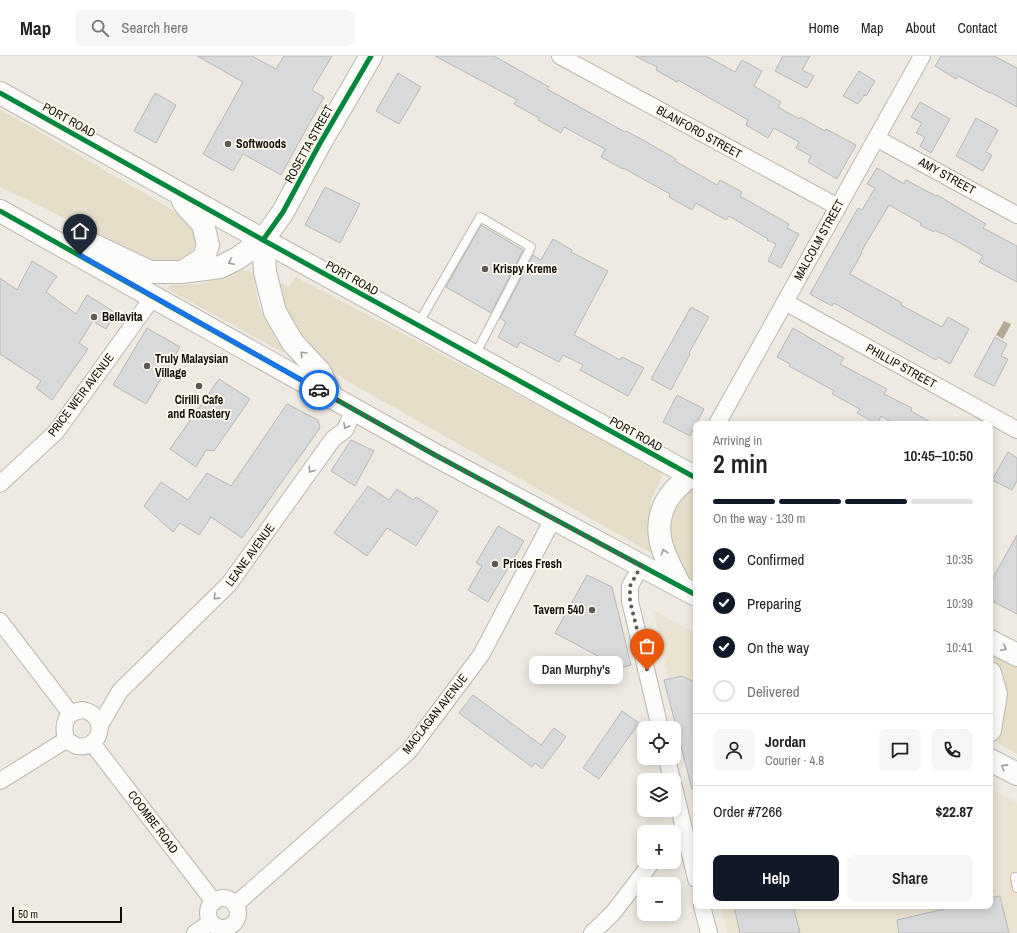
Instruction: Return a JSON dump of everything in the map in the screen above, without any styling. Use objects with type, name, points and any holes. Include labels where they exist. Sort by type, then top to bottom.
[{"type":"main road","name":"ROSETTA STREET","points":[[264,240],[283,212],[371,56]]},
{"type":"main road","name":"PORT ROAD","points":[[0,93],[474,356],[693,470]]},
{"type":"main road","points":[[177,192],[188,208],[203,224],[208,245],[204,258],[182,272]]},
{"type":"main road","points":[[0,211],[332,397],[553,519],[688,591]]},
{"type":"main road","points":[[68,248],[85,241],[150,272],[182,272],[220,267],[238,258],[264,240]]},
{"type":"main road","points":[[264,240],[265,272],[275,312],[292,343],[320,372],[332,397]]},
{"type":"main road","points":[[688,591],[663,553],[660,522],[662,512],[674,489],[685,481],[693,472]]},
{"type":"main road","points":[[993,643],[1017,655]]},
{"type":"main road","points":[[993,684],[996,694],[993,712]]},
{"type":"main road","points":[[993,762],[1017,774]]},
{"type":"street","name":"BLANFORD STREET","points":[[560,56],[838,207]]},
{"type":"street","name":"MALCOLM STREET","points":[[719,421],[922,56]]},
{"type":"street","name":"AMY STREET","points":[[876,138],[1017,215]]},
{"type":"street","name":"PRICE WEIR AVENUE","points":[[0,484],[56,432],[153,297]]},
{"type":"street","name":"PHILLIP STREET","points":[[785,302],[1017,430]]},
{"type":"street","name":"LEANE AVENUE","points":[[100,725],[120,691],[230,584],[333,439],[344,430],[354,409]]},
{"type":"street","name":"MACLAGAN AVENUE","points":[[235,905],[408,751],[481,655],[553,519]]},
{"type":"street","points":[[641,566],[630,586],[630,601],[658,721]]},
{"type":"street","points":[[0,621],[71,714]]},
{"type":"street","points":[[77,710],[88,711],[97,717],[100,725],[100,731],[97,739],[92,743],[84,746],[76,746],[66,740],[64,725],[71,714],[77,710]]},
{"type":"street","points":[[0,781],[66,740]]},
{"type":"street","name":"COOMBE ROAD","points":[[92,743],[214,902]]},
{"type":"street","points":[[681,838],[693,871]]},
{"type":"street","points":[[592,933],[613,913],[647,869]]},
{"type":"street","points":[[222,898],[231,901],[235,905],[238,915],[234,929],[222,928],[211,922],[208,913],[209,908],[214,902],[222,898]]},
{"type":"street","points":[[703,909],[709,933]]},
{"type":"street","points":[[195,933],[211,922]]},
{"type":"lane","points":[[418,325],[480,217],[530,246],[474,356]]},
{"type":"lane","points":[[1015,877],[1017,888]]},
{"type":"shaded area","points":[[0,109],[183,216],[192,225],[196,232],[193,253],[178,261],[155,262],[0,187]]},
{"type":"shaded area","points":[[237,267],[245,271],[254,272],[259,304],[268,324],[286,349],[284,353],[167,289],[171,285],[200,284],[220,278]]},
{"type":"shaded area","points":[[268,275],[289,287],[296,277],[664,472],[650,502],[655,555],[347,381],[316,359],[289,327]]},
{"type":"shaded area","points":[[1004,321],[1011,324],[1003,339],[996,335]]},
{"type":"shaded area","points":[[691,484],[693,485],[693,581],[669,557],[664,524]]},
{"type":"shaded area","points":[[653,610],[693,631],[693,784],[681,732],[681,721],[679,721]]},
{"type":"shaded area","points":[[993,652],[1017,665],[1017,754],[993,740],[993,733],[1003,701]]},
{"type":"shaded area","points":[[993,790],[1017,803],[1017,933],[727,933],[722,909],[993,909]]},
{"type":"building","points":[[197,56],[252,56],[276,69],[284,56],[332,56],[312,90],[324,97],[281,175],[243,154],[233,171],[203,154],[243,82]]},
{"type":"building","points":[[435,56],[494,56],[549,87],[547,89],[625,132],[626,131],[643,140],[676,159],[675,161],[717,185],[720,180],[742,192],[740,196],[789,224],[787,228],[799,234],[781,268],[768,261],[776,244],[767,240],[768,239],[729,216],[726,220],[696,203],[692,210],[669,197],[670,194],[601,157],[605,149],[564,127],[561,133],[538,120],[539,118],[514,104],[517,100]]},
{"type":"building","points":[[635,56],[706,56],[735,72],[742,60],[762,71],[754,86],[781,102],[778,107],[799,119],[800,117],[825,131],[826,129],[856,145],[837,179],[808,162],[811,156],[796,148],[799,142],[774,128],[768,138],[746,125],[748,120],[678,80],[677,82],[656,70],[657,67]]},
{"type":"building","points":[[783,56],[810,56],[802,70],[814,76],[807,88],[775,71]]},
{"type":"building","points":[[941,56],[994,56],[1017,68],[1017,107],[958,76],[956,79],[935,66]]},
{"type":"building","points":[[859,71],[875,81],[866,96],[864,95],[858,104],[843,96]]},
{"type":"building","points":[[398,73],[421,87],[399,124],[376,111]]},
{"type":"building","points":[[155,93],[176,105],[156,143],[134,131]]},
{"type":"building","points":[[920,102],[950,119],[931,153],[920,146],[925,137],[916,133],[922,123],[911,117]]},
{"type":"building","points":[[976,118],[998,130],[986,152],[992,155],[983,171],[956,156]]},
{"type":"building","points":[[877,168],[904,184],[906,180],[936,196],[937,195],[986,224],[983,228],[1017,246],[1017,282],[979,262],[983,256],[942,233],[935,230],[934,232],[920,225],[921,223],[889,205],[861,252],[862,253],[850,274],[902,303],[901,305],[942,327],[948,317],[969,329],[950,364],[938,357],[936,360],[834,303],[832,306],[810,294],[858,208],[862,210],[875,188],[867,184]]},
{"type":"building","points":[[325,187],[360,204],[340,243],[305,225]]},
{"type":"building","name":"Krispy Kreme","points":[[481,225],[523,250],[491,313],[446,287]]},
{"type":"building","points":[[553,239],[572,250],[571,252],[608,271],[574,335],[620,360],[622,357],[644,368],[628,396],[580,370],[583,365],[563,355],[559,362],[520,342],[517,348],[498,337],[506,322],[500,318],[533,255],[541,260]]},
{"type":"building","points":[[32,261],[57,276],[46,292],[76,314],[87,295],[116,313],[106,329],[93,321],[79,343],[88,349],[52,400],[36,388],[41,381],[0,354],[0,278],[17,290]]},
{"type":"building","points":[[691,307],[709,317],[671,390],[651,379]]},
{"type":"building","name":"Truly Malaysian Village","points":[[147,328],[180,347],[146,404],[113,385]]},
{"type":"building","points":[[793,328],[844,358],[840,364],[887,389],[884,394],[912,408],[911,411],[929,421],[890,421],[881,416],[878,421],[872,421],[857,413],[860,409],[832,394],[834,391],[789,366],[790,364],[777,357]]},
{"type":"building","points":[[995,337],[1007,344],[1001,356],[1008,359],[994,386],[974,376]]},
{"type":"building","points":[[219,379],[250,399],[214,451],[206,450],[196,467],[170,449]]},
{"type":"building","points":[[677,395],[704,409],[698,421],[693,421],[693,430],[690,436],[663,422]]},
{"type":"building","points":[[287,404],[318,420],[320,428],[242,538],[211,517],[199,535],[180,523],[173,532],[144,506],[161,482],[188,500],[207,473],[231,486]]},
{"type":"building","points":[[351,440],[374,451],[355,486],[331,471]]},
{"type":"building","points":[[1008,452],[1017,458],[1017,481],[1012,490],[993,480]]},
{"type":"building","points":[[368,486],[389,500],[397,489],[413,500],[416,497],[438,511],[416,546],[387,528],[367,556],[334,533]]},
{"type":"building","name":"Prices Fresh","points":[[498,526],[524,541],[488,602],[468,590],[482,566],[476,563]]},
{"type":"building","points":[[1017,535],[1017,614],[993,602],[993,578]]},
{"type":"building","name":"Tavern 540","points":[[587,575],[612,587],[631,665],[620,668],[555,633]]},
{"type":"building","points":[[682,676],[693,682],[693,789],[681,746],[681,721],[675,721],[664,680]]},
{"type":"building","points":[[473,695],[541,745],[554,728],[566,737],[542,769],[535,763],[532,767],[459,713]]},
{"type":"building","points":[[622,711],[637,722],[637,726],[599,779],[583,768]]},
{"type":"building","points":[[1000,896],[1009,933],[899,933],[897,920],[944,909],[993,909],[993,897]]},
{"type":"building","points":[[735,909],[794,909],[800,933],[740,933]]},
{"type":"cycle path","points":[[263,240],[283,212],[319,145],[371,56]]},
{"type":"cycle path","points":[[0,93],[263,240],[693,476]]},
{"type":"cycle path","points":[[0,211],[435,455],[693,593]]},
{"type":"way so far","points":[[319,390],[435,455],[641,566],[630,586],[630,601],[647,670]]},
{"type":"place","name":"Softwoods","points":[[228,144]]},
{"type":"place","name":"Krispy Kreme","points":[[485,269]]},
{"type":"place","name":"Bellavita","points":[[94,317]]},
{"type":"place","name":"Truly Malaysian Village","points":[[147,366]]},
{"type":"place","name":"Cirilli Cafe and Roastery","points":[[199,386]]},
{"type":"place","name":"Prices Fresh","points":[[495,564]]},
{"type":"place","name":"Tavern 540","points":[[592,610]]},
{"type":"place","name":"Dan Murphy's","points":[[647,670]]},
{"type":"route","points":[[80,255],[319,390]]}]
